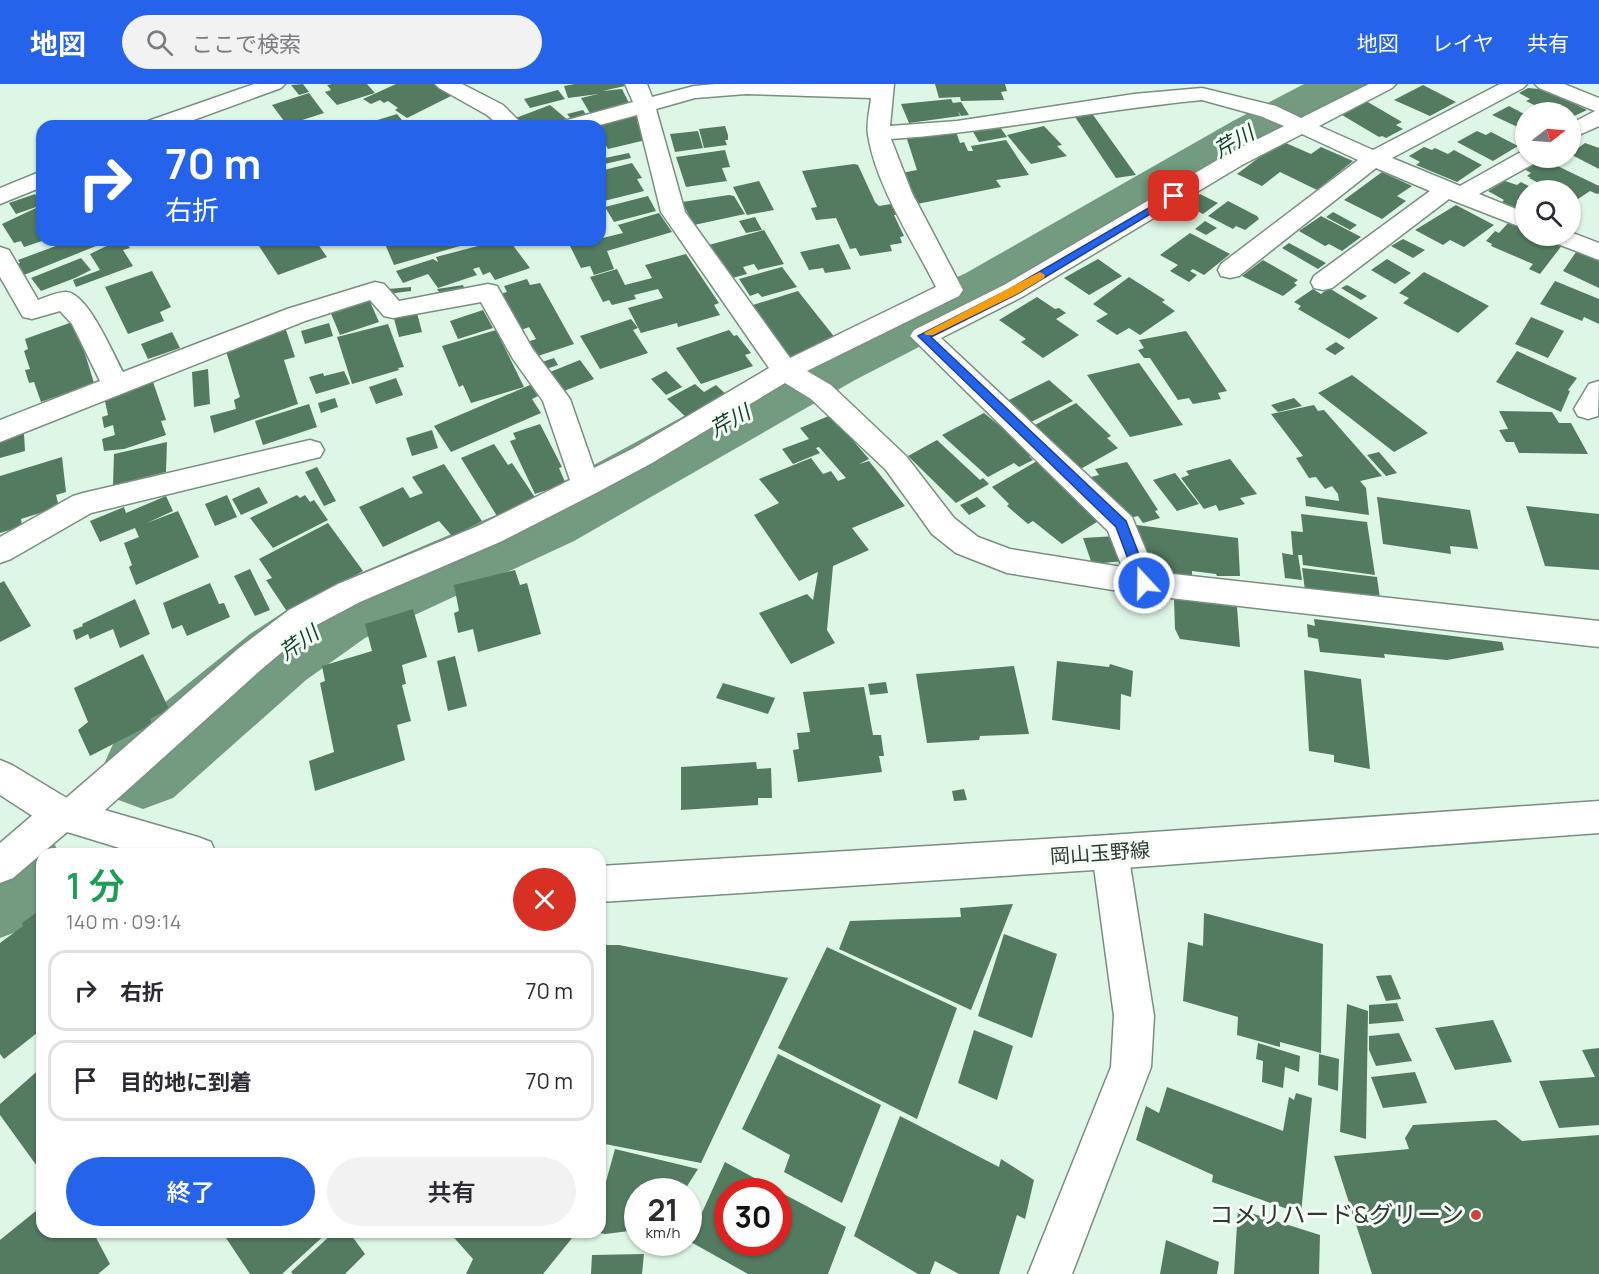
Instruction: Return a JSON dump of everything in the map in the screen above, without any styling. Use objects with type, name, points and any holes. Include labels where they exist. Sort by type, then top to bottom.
[{"type":"street","points":[[173,120],[274,84]]},
{"type":"street","points":[[446,84],[495,110],[506,120]]},
{"type":"street","points":[[636,84],[646,107],[663,182],[673,212],[785,371],[821,392],[896,463],[943,526],[967,545],[1007,561],[1144,583],[1599,634]]},
{"type":"street","points":[[0,866],[66,815],[300,619],[349,593],[489,534],[586,485],[642,456],[785,371],[907,331],[1013,291],[1234,160],[1385,84]]},
{"type":"street","points":[[1230,270],[1374,159],[1516,84]]},
{"type":"street","points":[[1546,84],[1599,106]]},
{"type":"street","points":[[595,120],[694,92],[746,88],[883,88],[878,133],[883,153],[899,190],[950,290],[907,331]]},
{"type":"street","points":[[878,133],[957,128],[1134,100],[1202,94],[1268,111],[1374,159],[1515,218]]},
{"type":"street","points":[[1581,127],[1599,117]]},
{"type":"street","points":[[1323,282],[1453,193],[1515,164]]},
{"type":"street","points":[[0,197],[36,181]]},
{"type":"street","points":[[1581,245],[1599,252]]},
{"type":"street","points":[[0,255],[32,311],[65,300],[83,320],[116,385]]},
{"type":"street","points":[[0,432],[296,315],[375,290],[393,310],[488,292],[522,353],[556,399],[586,485]]},
{"type":"street","points":[[907,331],[1121,525],[1144,583]]},
{"type":"street","points":[[0,551],[83,504],[310,450]]},
{"type":"street","points":[[0,776],[66,815],[178,848]]},
{"type":"street","name":"岡山玉野線","points":[[606,884],[1110,852],[1599,817]]},
{"type":"street","points":[[1050,1274],[1131,1067],[1134,1016],[1110,852]]},
{"type":"building","points":[[303,84],[309,92],[299,95],[291,85]]},
{"type":"building","points":[[367,84],[375,93],[337,105],[325,92],[331,90],[327,85]]},
{"type":"building","points":[[396,84],[434,84],[453,95],[407,118],[395,110],[398,108],[388,101],[384,103],[380,100],[371,104],[363,99]]},
{"type":"building","points":[[624,84],[625,86],[602,91],[622,89],[629,103],[591,115],[581,98],[598,94],[568,98],[564,86]]},
{"type":"building","points":[[935,84],[1005,84],[1007,91],[1001,92],[1004,100],[961,101],[960,97],[939,98]]},
{"type":"building","points":[[1423,85],[1456,102],[1430,116],[1394,100]]},
{"type":"building","points":[[1528,88],[1539,89],[1571,102],[1528,102],[1526,101],[1530,99],[1519,93]]},
{"type":"building","points":[[558,90],[565,99],[530,108],[524,99]]},
{"type":"building","points":[[309,93],[324,113],[302,120],[283,120],[272,105]]},
{"type":"building","points":[[951,99],[953,103],[961,102],[969,115],[961,116],[958,111],[960,116],[909,123],[901,104]]},
{"type":"building","points":[[1366,101],[1402,122],[1396,125],[1403,129],[1386,138],[1379,137],[1342,115]]},
{"type":"building","points":[[550,105],[568,120],[514,120]]},
{"type":"building","points":[[1509,106],[1515,109],[1515,126],[1492,115]]},
{"type":"building","points":[[583,110],[587,116],[572,120],[567,114]]},
{"type":"building","points":[[638,111],[642,121],[637,122],[646,140],[608,149],[606,121]]},
{"type":"building","points":[[1091,112],[1136,175],[1116,178],[1073,114]]},
{"type":"building","points":[[397,114],[402,120],[378,120]]},
{"type":"building","points":[[725,126],[728,135],[728,140],[725,140],[727,145],[704,148],[699,129]]},
{"type":"building","points":[[999,126],[1007,137],[979,142],[972,130]]},
{"type":"building","points":[[1044,126],[1062,145],[1057,146],[1067,156],[1031,164],[1007,135]]},
{"type":"building","points":[[698,131],[703,148],[675,152],[670,134]]},
{"type":"building","points":[[1477,131],[1486,135],[1491,132],[1515,144],[1515,148],[1493,161],[1457,142]]},
{"type":"building","points":[[956,132],[960,143],[964,142],[968,151],[973,151],[971,146],[1006,140],[1029,175],[996,180],[1001,187],[912,205],[897,174],[917,170],[906,136]]},
{"type":"building","points":[[1281,141],[1311,154],[1321,147],[1353,161],[1317,190],[1280,172],[1262,186],[1237,174]]},
{"type":"building","points":[[1585,143],[1599,148],[1599,169],[1581,160],[1581,146]]},
{"type":"building","points":[[1424,147],[1432,150],[1435,148],[1448,154],[1454,150],[1482,165],[1457,182],[1416,165],[1420,162],[1409,156]]},
{"type":"building","points":[[725,150],[730,167],[722,168],[727,181],[686,187],[676,157]]},
{"type":"building","points":[[629,153],[631,158],[606,164],[606,158]]},
{"type":"building","points":[[632,163],[642,178],[637,179],[644,191],[606,200],[606,170]]},
{"type":"building","points":[[858,165],[875,202],[879,206],[891,204],[896,215],[894,215],[904,236],[900,237],[902,243],[890,245],[892,251],[860,256],[856,248],[850,249],[836,218],[816,220],[811,208],[817,207],[802,171]]},
{"type":"building","points":[[1562,168],[1599,186],[1599,193],[1590,191],[1581,197],[1581,180],[1533,180],[1527,176],[1531,173],[1524,169]]},
{"type":"building","points":[[1382,172],[1412,186],[1397,196],[1406,201],[1382,219],[1344,200]]},
{"type":"building","points":[[759,181],[774,210],[747,215],[733,187]]},
{"type":"building","points":[[1505,181],[1515,184],[1515,207],[1502,202],[1504,200],[1488,191]]},
{"type":"building","points":[[1200,194],[1218,203],[1203,214],[1186,205]]},
{"type":"building","points":[[36,196],[36,207],[16,214],[9,203]]},
{"type":"building","points":[[648,196],[656,211],[614,222],[606,207]]},
{"type":"building","points":[[734,196],[745,214],[694,225],[682,202]]},
{"type":"building","points":[[1228,201],[1259,219],[1245,230],[1236,226],[1233,229],[1208,216]]},
{"type":"building","points":[[1456,205],[1494,225],[1464,247],[1450,240],[1443,245],[1415,230]]},
{"type":"building","points":[[36,208],[36,243],[24,247],[21,241],[14,243],[2,224]]},
{"type":"building","points":[[1333,212],[1357,225],[1350,230],[1326,217]]},
{"type":"building","points":[[659,213],[672,232],[607,251],[614,269],[594,275],[590,266],[581,268],[570,246],[606,246],[606,237],[623,233],[618,225]]},
{"type":"building","points":[[1321,216],[1361,237],[1342,251],[1329,244],[1325,246],[1299,231]]},
{"type":"building","points":[[755,217],[762,230],[746,233],[739,221]]},
{"type":"building","points":[[1205,221],[1217,228],[1206,235],[1195,229]]},
{"type":"building","points":[[1509,222],[1515,224],[1515,246],[1561,246],[1540,274],[1529,269],[1533,264],[1491,246],[1492,244],[1486,241],[1495,231],[1499,233]]},
{"type":"building","points":[[764,230],[784,264],[758,270],[754,264],[743,267],[747,274],[729,279],[705,246]]},
{"type":"building","points":[[1190,233],[1230,254],[1204,275],[1193,269],[1190,271],[1197,275],[1189,282],[1170,271],[1178,265],[1160,255]]},
{"type":"building","points":[[1403,239],[1425,250],[1413,258],[1391,246]]},
{"type":"building","points":[[1289,243],[1326,263],[1318,269],[1282,248]]},
{"type":"building","points":[[839,244],[851,269],[825,273],[823,268],[809,270],[800,252]]},
{"type":"building","points":[[56,246],[96,246],[24,275],[17,264],[20,263],[18,260]]},
{"type":"building","points":[[107,246],[128,246],[130,248],[123,250],[133,266],[76,287],[73,280],[100,270],[90,254]]},
{"type":"building","points":[[259,246],[319,246],[327,257],[278,275]]},
{"type":"building","points":[[386,246],[460,246],[394,265]]},
{"type":"building","points":[[478,246],[514,246],[530,268],[495,280],[490,272],[483,275],[479,267],[473,269],[477,275],[438,288],[428,274],[403,283],[396,271],[433,259],[438,262],[436,257]]},
{"type":"building","points":[[1576,252],[1599,261],[1599,288],[1563,271]]},
{"type":"building","points":[[686,254],[719,303],[714,305],[720,315],[678,327],[677,323],[641,333],[628,308],[663,298],[658,289],[634,295],[636,299],[612,305],[609,300],[603,302],[590,277],[617,269],[625,285],[652,278],[645,265]]},
{"type":"building","points":[[81,258],[91,270],[75,278],[41,291],[31,278]]},
{"type":"building","points":[[1098,259],[1122,276],[1089,295],[1064,278]]},
{"type":"building","points":[[1387,259],[1411,273],[1395,284],[1371,270]]},
{"type":"building","points":[[1263,260],[1298,280],[1294,283],[1297,285],[1283,296],[1242,276]]},
{"type":"building","points":[[782,267],[797,287],[762,297],[758,293],[750,296],[739,279]]},
{"type":"building","points":[[152,271],[171,307],[160,312],[164,321],[128,334],[105,287]]},
{"type":"building","points":[[1424,272],[1489,306],[1458,333],[1403,303],[1409,298],[1399,293]]},
{"type":"building","points":[[1129,277],[1165,300],[1162,302],[1175,311],[1140,335],[1129,328],[1117,335],[1096,321],[1108,314],[1093,304]]},
{"type":"building","points":[[527,279],[530,285],[540,283],[574,344],[532,358],[524,343],[536,339],[529,327],[516,332],[497,295],[507,292],[504,286]]},
{"type":"building","points":[[1555,281],[1599,299],[1599,324],[1584,317],[1582,321],[1540,304]]},
{"type":"building","points":[[463,285],[467,294],[430,297],[429,294],[439,292],[437,289]]},
{"type":"building","points":[[1347,285],[1367,296],[1361,300],[1341,288]]},
{"type":"building","points":[[411,287],[411,291],[387,294],[388,289]]},
{"type":"building","points":[[1329,288],[1378,318],[1349,339],[1298,309],[1301,306],[1294,302],[1313,289],[1321,294]]},
{"type":"building","points":[[798,291],[836,339],[818,343],[819,345],[803,352],[807,358],[787,365],[762,325],[767,324],[753,305]]},
{"type":"building","points":[[368,297],[379,322],[340,335],[329,309]]},
{"type":"building","points":[[1037,297],[1055,309],[1059,308],[1066,313],[1056,319],[1079,335],[1043,358],[1021,342],[1026,339],[999,320]]},
{"type":"building","points":[[416,309],[422,332],[399,337],[393,315]]},
{"type":"building","points":[[483,310],[493,328],[458,339],[450,321]]},
{"type":"building","points":[[1531,317],[1564,331],[1548,358],[1515,344]]},
{"type":"building","points":[[631,319],[638,328],[633,330],[648,353],[600,369],[580,336]]},
{"type":"building","points":[[75,321],[94,383],[41,402],[34,382],[29,383],[25,370],[30,369],[24,351],[28,349],[25,339]]},
{"type":"building","points":[[329,323],[333,336],[305,344],[301,331]]},
{"type":"building","points":[[388,324],[404,367],[352,384],[337,337]]},
{"type":"building","points":[[285,327],[295,357],[284,360],[298,404],[214,433],[210,416],[236,409],[234,400],[240,397],[226,351]]},
{"type":"building","points":[[496,330],[524,387],[471,403],[463,385],[459,387],[442,346]]},
{"type":"building","points":[[729,330],[734,336],[737,335],[751,353],[745,355],[753,366],[701,384],[676,348]]},
{"type":"building","points":[[1186,331],[1227,391],[1218,393],[1221,399],[1193,404],[1189,398],[1178,400],[1150,358],[1144,358],[1138,350],[1144,348],[1139,340]]},
{"type":"building","points":[[172,332],[180,348],[148,359],[141,344]]},
{"type":"building","points":[[1336,342],[1345,348],[1335,355],[1325,349]]},
{"type":"building","points":[[1517,351],[1577,378],[1568,390],[1570,391],[1561,412],[1496,382]]},
{"type":"building","points":[[554,358],[558,365],[546,369],[542,362]]},
{"type":"building","points":[[580,360],[594,379],[564,391],[550,372]]},
{"type":"building","points":[[1139,363],[1183,425],[1130,437],[1087,375]]},
{"type":"building","points":[[208,369],[210,404],[194,407],[192,372]]},
{"type":"building","points":[[344,371],[350,384],[316,394],[309,377]]},
{"type":"building","points":[[666,371],[682,387],[666,395],[651,379]]},
{"type":"building","points":[[1352,375],[1428,433],[1394,452],[1318,393]]},
{"type":"building","points":[[151,376],[166,420],[161,421],[166,435],[124,449],[104,451],[102,439],[115,435],[113,425],[104,428],[102,417],[108,415],[103,392]]},
{"type":"building","points":[[396,378],[403,395],[376,404],[369,387]]},
{"type":"building","points":[[1049,380],[1073,401],[1027,424],[1003,403]]},
{"type":"building","points":[[695,384],[704,392],[716,385],[729,397],[688,419],[667,399]]},
{"type":"building","points":[[530,385],[538,396],[532,399],[541,413],[451,452],[434,426]]},
{"type":"building","points":[[335,398],[338,407],[321,413],[318,403]]},
{"type":"building","points":[[1294,398],[1302,406],[1278,412],[1271,405]]},
{"type":"building","points":[[1076,403],[1111,436],[1107,438],[1118,448],[1077,471],[1033,426]]},
{"type":"building","points":[[309,404],[317,427],[263,445],[255,421]]},
{"type":"building","points":[[1314,405],[1318,411],[1324,410],[1382,476],[1360,481],[1366,488],[1369,515],[1306,506],[1305,496],[1339,501],[1338,494],[1332,486],[1325,489],[1316,477],[1309,478],[1296,458],[1303,456],[1271,414]]},
{"type":"building","points":[[1499,411],[1552,412],[1559,423],[1571,423],[1588,454],[1519,453],[1514,442],[1506,442],[1499,430],[1508,429]]},
{"type":"building","points":[[984,413],[1001,427],[1004,426],[1031,454],[1029,456],[1033,460],[1019,467],[1014,463],[988,477],[942,435]]},
{"type":"building","points":[[831,415],[869,459],[859,464],[869,461],[905,506],[852,528],[869,550],[833,566],[827,630],[835,643],[791,664],[759,613],[807,594],[813,600],[818,572],[799,581],[754,515],[779,503],[759,479],[811,458],[823,474],[831,471],[838,481],[846,478],[819,447],[816,448],[820,453],[793,464],[782,449],[809,439],[800,428]]},
{"type":"building","points":[[540,424],[562,467],[559,468],[566,484],[535,494],[510,441],[516,439],[513,433]]},
{"type":"building","points":[[432,430],[438,448],[412,456],[406,438]]},
{"type":"building","points":[[24,434],[25,451],[0,458],[0,441]]},
{"type":"building","points":[[937,440],[980,480],[983,478],[989,484],[956,503],[908,456]]},
{"type":"building","points":[[167,442],[166,472],[113,485],[114,454]]},
{"type":"building","points":[[494,444],[508,465],[512,463],[536,499],[497,516],[461,458]]},
{"type":"building","points":[[1379,452],[1397,473],[1386,476],[1367,455]]},
{"type":"building","points":[[62,457],[66,492],[56,495],[59,507],[21,519],[22,526],[0,533],[0,476]]},
{"type":"building","points":[[1230,459],[1257,494],[1240,498],[1245,504],[1219,511],[1216,505],[1204,509],[1181,478],[1189,475],[1186,471]]},
{"type":"building","points":[[1037,461],[1100,520],[1062,544],[1033,521],[1028,524],[1007,506],[1009,504],[992,487]]},
{"type":"building","points":[[1127,462],[1158,510],[1155,511],[1160,518],[1143,523],[1138,516],[1125,519],[1111,508],[1091,477],[1099,475],[1095,469]]},
{"type":"building","points":[[444,464],[482,521],[452,536],[439,521],[383,547],[359,507],[403,487],[410,498],[423,493],[412,477]]},
{"type":"building","points":[[317,467],[336,501],[324,506],[305,472]]},
{"type":"building","points":[[1175,473],[1199,504],[1177,511],[1153,480]]},
{"type":"building","points":[[259,487],[268,503],[241,515],[232,499]]},
{"type":"building","points":[[227,495],[237,517],[215,526],[205,504]]},
{"type":"building","points":[[297,495],[300,498],[305,495],[310,502],[314,500],[328,520],[273,548],[250,518]]},
{"type":"building","points":[[166,496],[173,511],[147,523],[178,511],[199,557],[136,585],[124,543],[139,537],[135,528],[100,542],[90,521],[124,507],[126,513]]},
{"type":"building","points":[[977,497],[986,506],[969,515],[960,505]]},
{"type":"building","points":[[1377,497],[1470,510],[1478,549],[1450,546],[1451,554],[1383,544]]},
{"type":"building","points":[[1526,506],[1599,514],[1599,570],[1545,566]]},
{"type":"building","points":[[1301,514],[1367,522],[1375,575],[1303,565],[1302,555],[1298,555],[1302,580],[1285,578],[1282,553],[1293,555],[1291,531],[1303,532]]},
{"type":"building","points":[[328,523],[363,571],[288,613],[266,580],[272,578],[259,559]]},
{"type":"building","points":[[1129,524],[1238,538],[1240,576],[1217,576],[1192,571],[1192,576],[1147,571]]},
{"type":"building","points":[[1116,536],[1124,561],[1092,564],[1083,538]]},
{"type":"building","points":[[1302,568],[1377,577],[1380,599],[1305,590]]},
{"type":"building","points":[[250,569],[270,610],[255,616],[234,576]]},
{"type":"building","points":[[515,570],[520,585],[527,583],[541,634],[478,652],[473,629],[458,633],[454,613],[459,611],[454,585]]},
{"type":"building","points":[[4,581],[31,626],[0,642],[0,583]]},
{"type":"building","points":[[210,583],[219,604],[224,603],[230,617],[187,636],[182,625],[172,629],[163,603]]},
{"type":"building","points":[[135,599],[150,634],[120,648],[113,629],[90,639],[88,634],[76,640],[73,630]]},
{"type":"building","points":[[1174,599],[1237,607],[1240,647],[1180,639],[1175,629]]},
{"type":"building","points":[[413,609],[427,657],[402,665],[406,684],[402,685],[411,721],[397,725],[405,760],[315,791],[309,761],[334,752],[320,683],[325,681],[322,666],[372,651],[365,624]]},
{"type":"building","points":[[1314,619],[1502,642],[1504,650],[1447,660],[1384,654],[1385,658],[1320,652],[1318,639],[1308,637],[1307,624],[1315,626]]},
{"type":"building","points":[[143,654],[169,709],[150,719],[152,724],[90,756],[78,730],[88,722],[74,688]]},
{"type":"building","points":[[455,656],[467,706],[448,711],[437,661]]},
{"type":"building","points":[[1057,661],[1109,667],[1110,664],[1133,671],[1131,697],[1121,694],[1120,730],[1052,720]]},
{"type":"building","points":[[1014,666],[1029,734],[980,736],[979,740],[927,743],[916,674]]},
{"type":"building","points":[[1304,670],[1361,679],[1370,769],[1334,762],[1334,755],[1309,751]]},
{"type":"building","points":[[886,682],[888,693],[870,695],[868,684]]},
{"type":"building","points":[[723,683],[775,698],[768,714],[716,698]]},
{"type":"building","points":[[864,687],[873,735],[881,735],[884,756],[879,756],[882,772],[798,782],[793,750],[799,749],[797,733],[810,732],[803,692]]},
{"type":"building","points":[[756,762],[757,769],[771,768],[772,798],[758,798],[758,805],[681,810],[681,767]]},
{"type":"building","points":[[964,789],[967,800],[954,801],[952,791]]},
{"type":"building","points":[[1013,904],[971,1010],[839,949],[850,921],[961,917],[960,908]]},
{"type":"building","points":[[36,913],[36,1034],[4,1059],[0,1054],[0,943],[23,926],[22,923]]},
{"type":"building","points":[[1204,913],[1323,944],[1321,1053],[1280,1042],[1280,1047],[1237,1035],[1238,1017],[1183,1001],[1188,942],[1203,946]]},
{"type":"building","points":[[1004,934],[1057,954],[1032,1038],[978,1016]]},
{"type":"building","points":[[606,945],[619,945],[788,978],[701,1163],[606,1144]]},
{"type":"building","points":[[827,947],[957,1008],[917,1119],[778,1048]]},
{"type":"building","points":[[1391,975],[1401,999],[1386,1001],[1376,976]]},
{"type":"building","points":[[1397,1003],[1404,1021],[1369,1024],[1369,1005]]},
{"type":"building","points":[[1347,1004],[1368,1011],[1366,1139],[1340,1132]]},
{"type":"building","points":[[1493,1020],[1512,1062],[1455,1070],[1435,1028]]},
{"type":"building","points":[[974,1030],[1013,1046],[997,1100],[958,1083]]},
{"type":"building","points":[[1399,1033],[1412,1061],[1376,1066],[1369,1050],[1369,1036]]},
{"type":"building","points":[[1258,1043],[1300,1056],[1299,1072],[1285,1067],[1283,1088],[1262,1082],[1263,1061],[1256,1059]]},
{"type":"building","points":[[1599,1048],[1599,1125],[1559,1128],[1539,1081],[1595,1077],[1582,1050]]},
{"type":"building","points":[[778,1054],[881,1105],[842,1203],[784,1172],[790,1155],[742,1129]]},
{"type":"building","points":[[1319,1054],[1339,1059],[1338,1091],[1318,1085]]},
{"type":"building","points":[[36,1072],[36,1165],[0,1115],[0,1104]]},
{"type":"building","points":[[1415,1072],[1427,1103],[1383,1108],[1371,1077]]},
{"type":"building","points":[[1167,1087],[1283,1131],[1289,1097],[1294,1100],[1296,1093],[1312,1098],[1301,1214],[1212,1182],[1213,1175],[1136,1140],[1146,1106],[1159,1113]]},
{"type":"building","points":[[900,1116],[999,1167],[1001,1159],[1034,1180],[1025,1219],[1017,1215],[999,1274],[959,1274],[935,1261],[930,1274],[918,1274],[854,1236]]},
{"type":"building","name":"コメリハード&グリーン","points":[[1496,1120],[1522,1141],[1599,1135],[1599,1274],[1372,1274],[1334,1156],[1409,1149],[1405,1138],[1413,1125]]},
{"type":"building","points":[[615,1149],[698,1169],[692,1178],[624,1178],[624,1232],[606,1234],[606,1181]]},
{"type":"building","points":[[725,1162],[754,1178],[718,1178]]},
{"type":"building","points":[[714,1186],[714,1255],[702,1248],[702,1212]]},
{"type":"building","points":[[792,1198],[846,1227],[828,1274],[748,1274],[716,1256],[792,1256]]},
{"type":"building","points":[[1238,1209],[1320,1235],[1319,1274],[1234,1274]]},
{"type":"building","points":[[36,1211],[36,1238],[96,1238],[110,1264],[98,1274],[0,1274],[0,1240]]},
{"type":"building","points":[[226,1238],[321,1238],[282,1274],[250,1274]]},
{"type":"building","points":[[328,1238],[353,1238],[365,1254],[345,1274],[293,1274],[291,1272]]},
{"type":"building","points":[[454,1238],[572,1238],[543,1274],[466,1274],[473,1259]]},
{"type":"building","points":[[1166,1240],[1219,1262],[1217,1274],[1160,1274]]},
{"type":"building","points":[[592,1255],[644,1256],[642,1274],[591,1274]]},
{"type":"waterway","name":"芹川","points":[[143,771],[278,657],[338,616],[549,522],[832,364],[987,287],[1252,132],[1343,84]]},
{"type":"waterway","name":"芹川","points":[[0,895],[24,875]]},
{"type":"slow traffic","points":[[930,333],[1040,275]]},
{"type":"place","name":"コメリハード&グリーン","points":[[1476,1215]]},
{"type":"route","points":[[1144,583],[1121,525],[923,336],[1013,291],[1174,196]]}]
